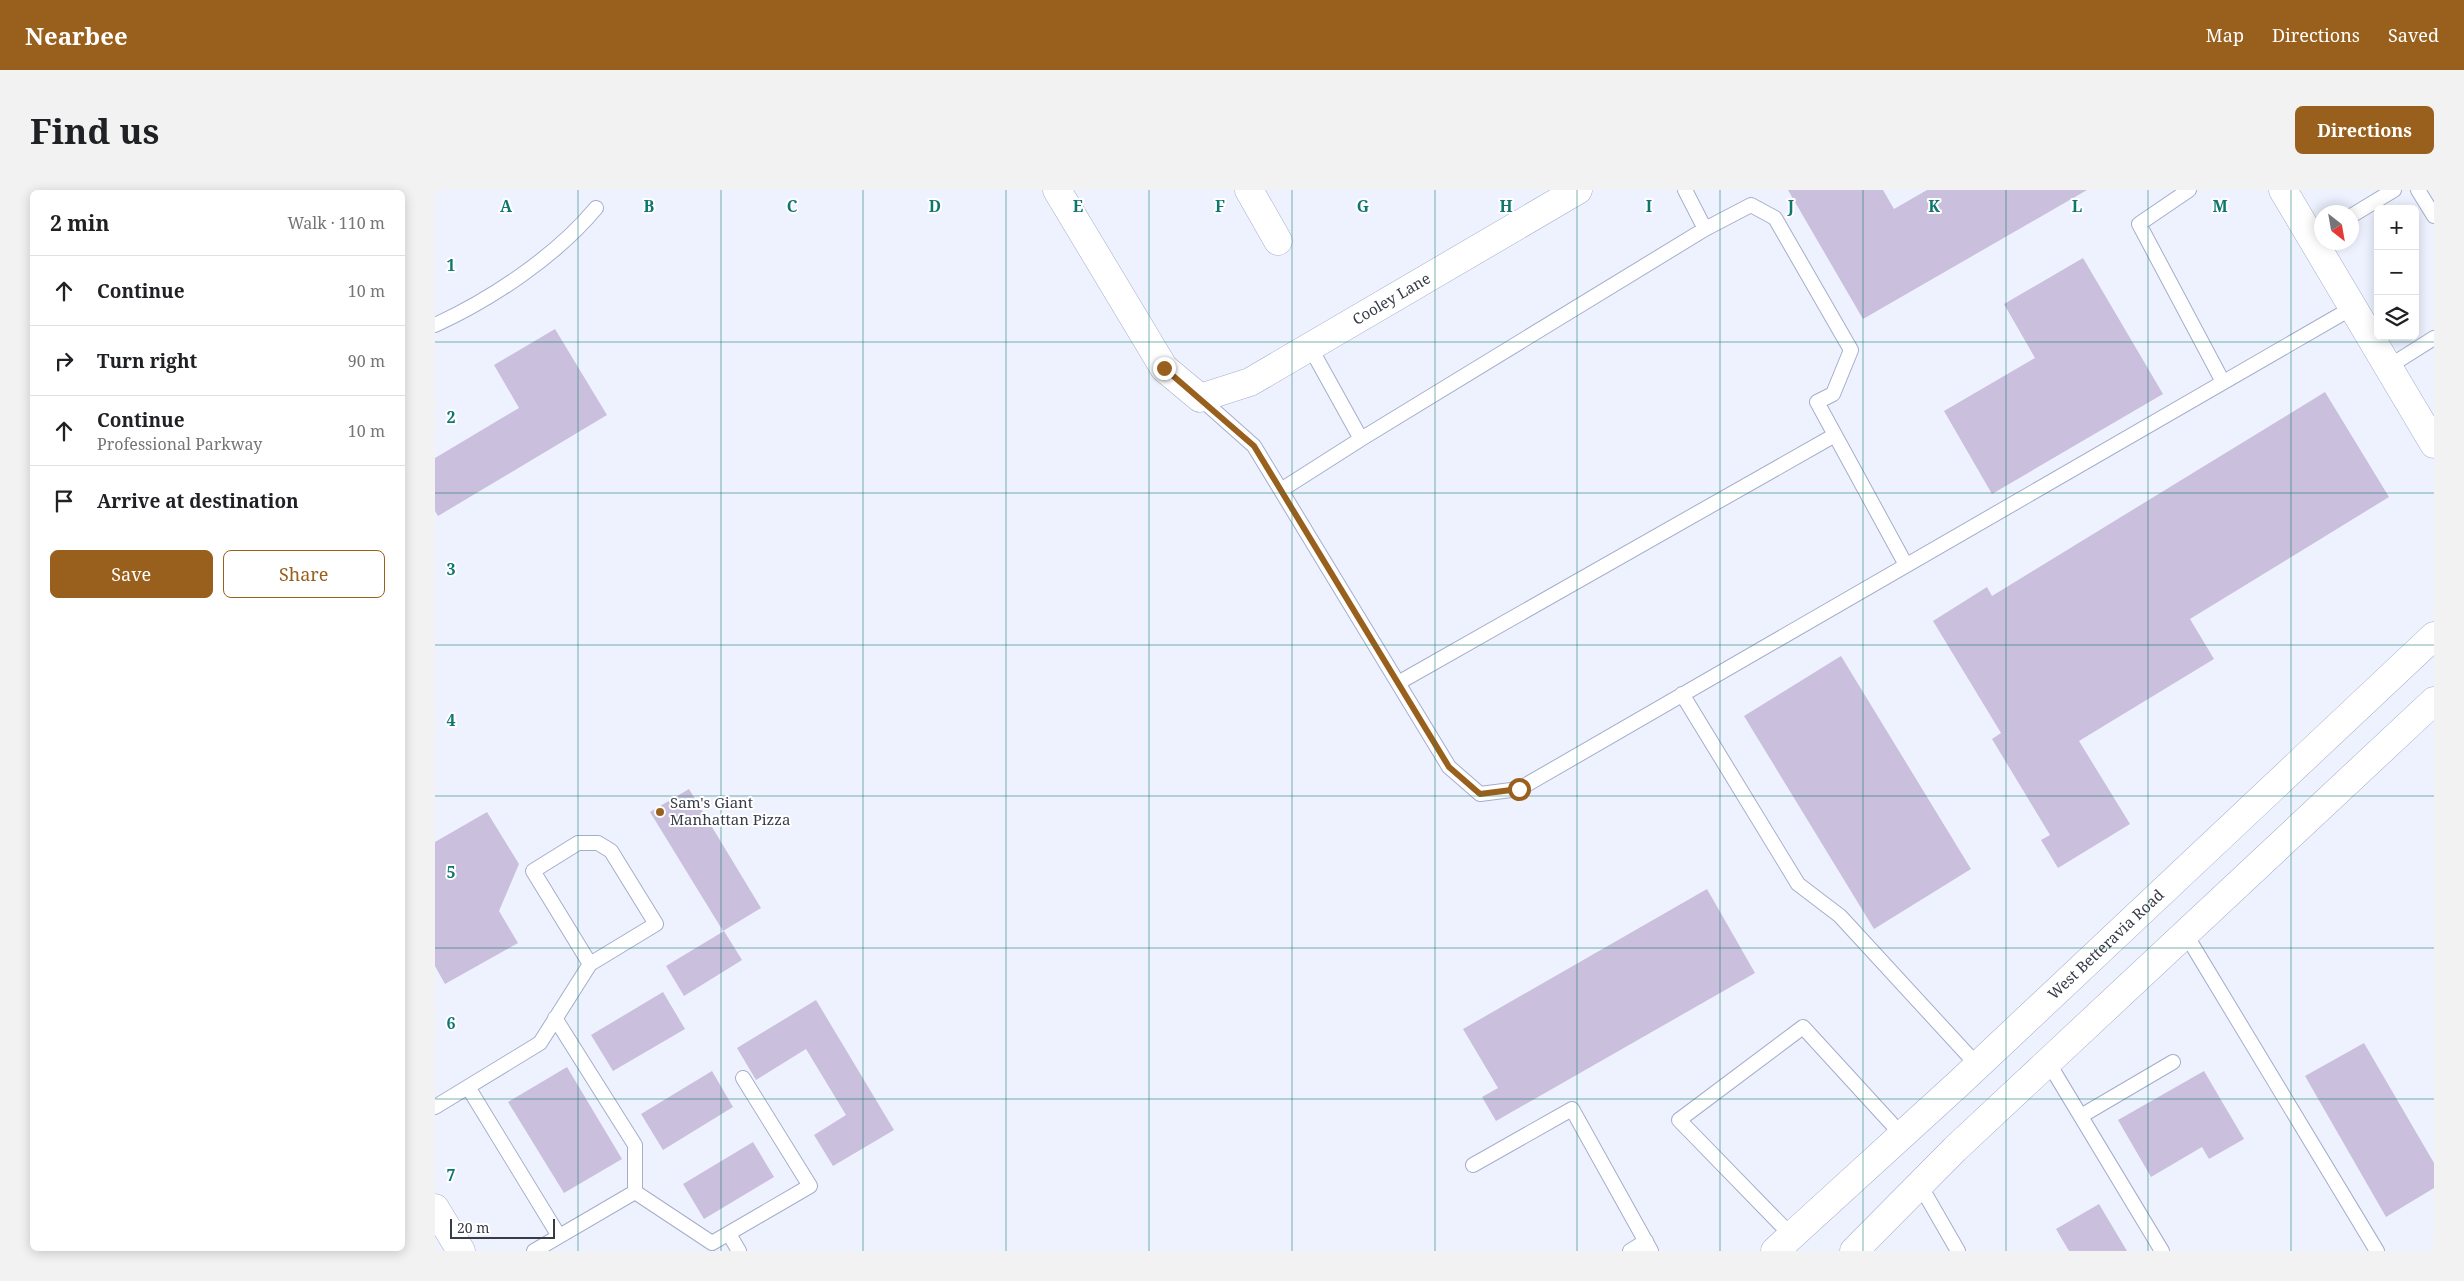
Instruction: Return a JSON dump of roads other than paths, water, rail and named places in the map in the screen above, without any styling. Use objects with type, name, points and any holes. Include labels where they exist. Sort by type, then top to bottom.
[{"type":"main road","points":[[1057,190],[1164,368],[1200,398]]},
{"type":"main road","points":[[1249,190],[1279,241]]},
{"type":"main road","name":"Cooley Lane","points":[[1200,398],[1250,382],[1578,190]]},
{"type":"main road","points":[[2283,190],[2314,232]]},
{"type":"main road","points":[[2324,250],[2352,308],[2434,444]]},
{"type":"main road","name":"West Betteravia Road","points":[[1783,1244],[1978,1066],[2434,636]]},
{"type":"main road","points":[[1854,1251],[2048,1062],[2434,701]]},
{"type":"main road","points":[[435,1208],[461,1251]]},
{"type":"lane","points":[[1685,190],[1705,229]]},
{"type":"lane","points":[[2189,190],[2139,224],[2223,382]]},
{"type":"lane","points":[[2359,211],[2394,190]]},
{"type":"lane","points":[[2418,190],[2434,216]]},
{"type":"lane","points":[[1281,490],[1705,229],[1751,205],[1775,218],[1851,350],[1833,394],[1817,402],[1906,565]]},
{"type":"lane","points":[[435,325],[525,274],[583,224],[596,208]]},
{"type":"lane","points":[[1200,398],[1254,446],[1449,767],[1480,794],[1519,789],[2352,308]]},
{"type":"lane","points":[[2388,367],[2434,338]]},
{"type":"lane","points":[[1310,347],[1361,439]]},
{"type":"lane","points":[[1398,683],[1835,435]]},
{"type":"lane","points":[[1682,694],[1797,884],[1840,916],[1978,1066]]},
{"type":"lane","points":[[435,1107],[540,1044],[590,964],[657,924],[611,851],[598,843],[577,843],[533,871],[590,964]]},
{"type":"lane","points":[[2185,933],[2377,1251]]},
{"type":"lane","points":[[555,1018],[635,1145],[635,1192]]},
{"type":"lane","points":[[1783,1244],[1679,1120],[1803,1027],[1902,1135]]},
{"type":"lane","points":[[2048,1062],[2162,1251]]},
{"type":"lane","points":[[2081,1116],[2173,1062]]},
{"type":"lane","points":[[635,1192],[712,1244],[810,1186],[743,1078]]},
{"type":"lane","points":[[468,1087],[559,1236]]},
{"type":"lane","points":[[1473,1165],[1572,1109],[1649,1246],[1630,1251]]},
{"type":"lane","points":[[1920,1185],[1958,1251]]},
{"type":"lane","points":[[534,1251],[635,1192]]},
{"type":"lane","points":[[729,1234],[739,1251]]},
{"type":"place","name":"Sam's Giant Manhattan Pizza","points":[[660,812]]}]
